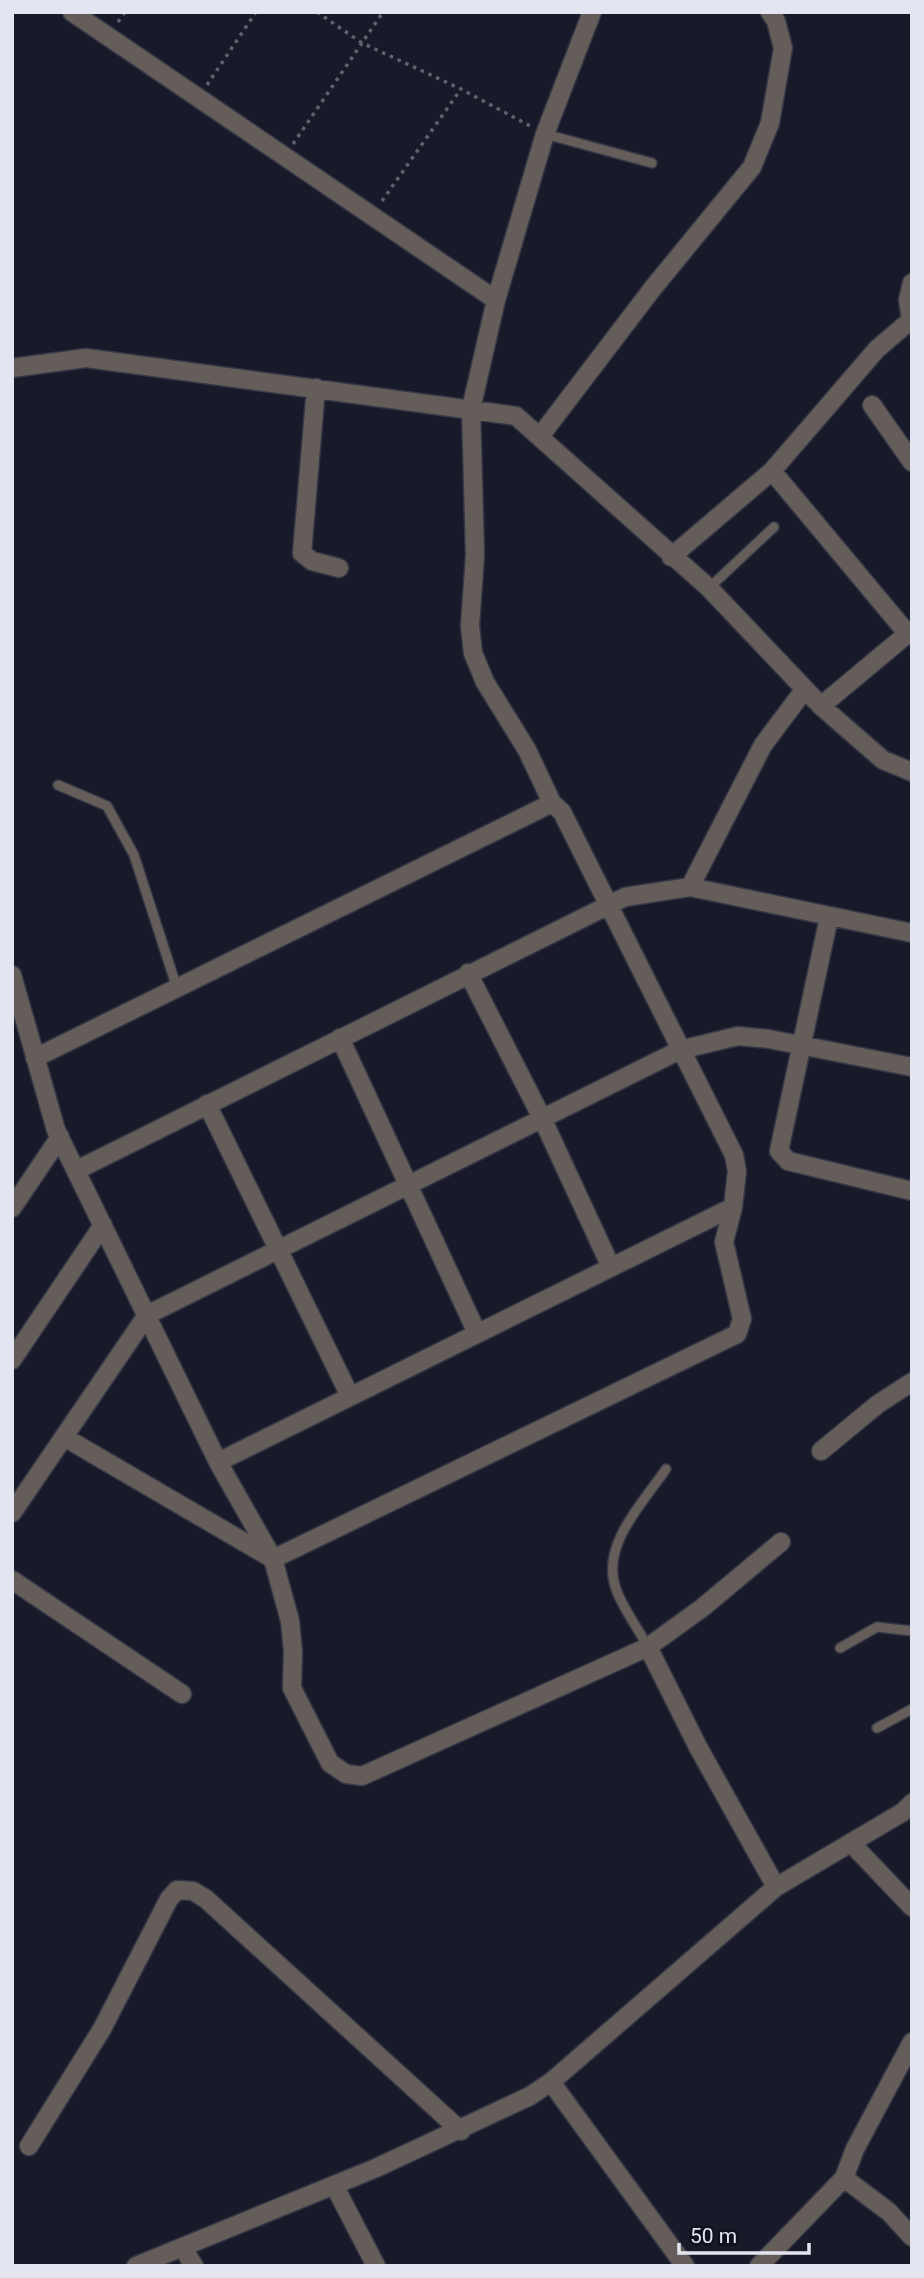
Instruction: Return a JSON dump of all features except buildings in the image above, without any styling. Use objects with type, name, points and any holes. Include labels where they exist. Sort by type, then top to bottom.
[{"type":"street","points":[[72,12],[496,300]]},
{"type":"street","points":[[274,1559],[737,1334],[742,1319],[724,1242],[733,1207],[737,1171],[734,1155],[562,812],[552,803],[527,750],[485,682],[472,653],[470,626],[475,555],[471,409],[496,300],[545,134],[592,12]]},
{"type":"street","points":[[541,435],[653,288],[752,167],[771,123],[783,48],[776,21],[770,12]]},
{"type":"street","points":[[671,557],[772,471],[877,349],[911,320],[908,300],[912,283]]},
{"type":"street","points":[[12,368],[86,358],[516,416],[541,435],[671,557],[709,588],[821,705],[883,761],[912,772]]},
{"type":"street","points":[[316,388],[302,553],[312,561],[338,568]]},
{"type":"street","points":[[872,405],[912,462]]},
{"type":"street","points":[[772,471],[909,631],[821,705]]},
{"type":"street","points":[[690,887],[763,745],[805,689]]},
{"type":"street","points":[[35,1058],[552,803]]},
{"type":"street","points":[[77,1170],[607,903],[646,892],[690,887],[912,933]]},
{"type":"street","points":[[829,917],[779,1143],[782,1156],[788,1161],[912,1191]]},
{"type":"street","points":[[468,973],[542,1118],[611,1267]]},
{"type":"street","points":[[12,975],[48,1108],[60,1138],[218,1462],[274,1559],[290,1621],[292,1688],[330,1763],[346,1774],[362,1776],[648,1647],[702,1608],[781,1542]]},
{"type":"street","points":[[12,1513],[147,1315],[680,1049],[738,1036],[800,1042],[912,1067]]},
{"type":"street","points":[[340,1038],[478,1334]]},
{"type":"street","points":[[207,1104],[350,1396]]},
{"type":"street","points":[[12,1209],[60,1138]]},
{"type":"street","points":[[218,1462],[733,1207]]},
{"type":"street","points":[[12,1360],[103,1225]]},
{"type":"street","points":[[821,1451],[878,1404],[912,1382]]},
{"type":"street","points":[[64,1437],[274,1559]]},
{"type":"street","points":[[12,1580],[182,1694]]},
{"type":"street","points":[[648,1647],[698,1747],[776,1887]]},
{"type":"street","points":[[136,2266],[461,2131],[530,2096],[551,2081],[776,1887],[903,1812],[912,1803]]},
{"type":"street","points":[[851,1843],[912,1908]]},
{"type":"street","points":[[29,2146],[102,2029],[169,1899],[177,1890],[185,1889],[206,1899],[461,2131]]},
{"type":"street","points":[[759,2266],[844,2178],[855,2149],[912,2042]]},
{"type":"street","points":[[551,2081],[685,2266]]},
{"type":"street","points":[[844,2178],[888,2212],[912,2237]]},
{"type":"street","points":[[334,2185],[376,2266]]},
{"type":"street","points":[[183,2248],[194,2266]]},
{"type":"lane","points":[[545,134],[652,163]]},
{"type":"lane","points":[[709,588],[774,527]]},
{"type":"lane","points":[[58,785],[107,806],[134,855],[177,988]]},
{"type":"lane","points":[[648,1647],[616,1590],[611,1565],[616,1543],[666,1469]]},
{"type":"lane","points":[[840,1648],[877,1627],[912,1631]]},
{"type":"lane","points":[[877,1728],[912,1709]]},
{"type":"path","points":[[198,99],[256,12]]},
{"type":"path","points":[[317,12],[362,43],[461,89],[545,134]]},
{"type":"path","points":[[284,157],[383,12]]},
{"type":"path","points":[[371,216],[461,89]]}]
